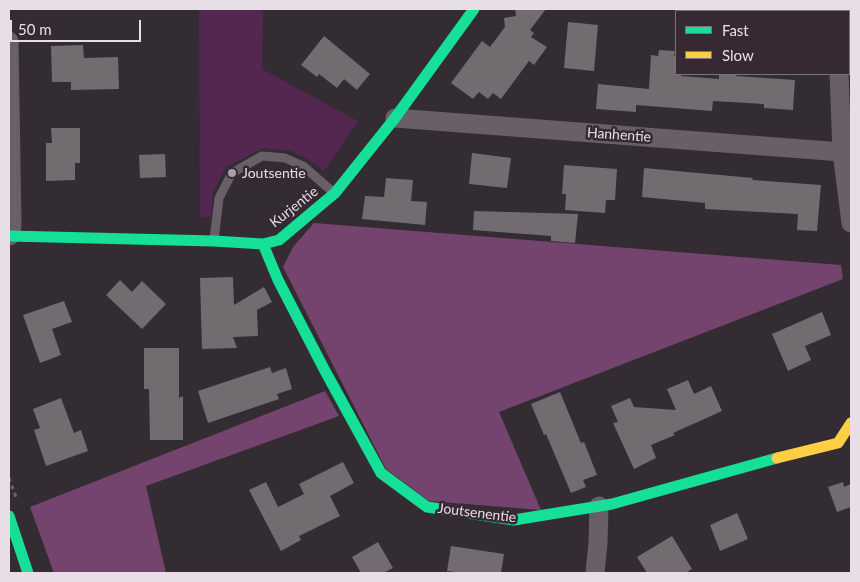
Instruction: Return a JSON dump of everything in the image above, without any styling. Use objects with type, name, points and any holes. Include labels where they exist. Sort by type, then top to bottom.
[{"type":"street","name":"Kurjentie","points":[[9,236],[263,244],[279,240],[335,193],[395,118],[474,9]]},
{"type":"street","points":[[9,41],[12,225],[9,236]]},
{"type":"street","points":[[839,75],[842,152],[851,223]]},
{"type":"street","name":"Hanhentie","points":[[395,118],[842,152]]},
{"type":"street","name":"Joutsenentie","points":[[263,244],[278,280],[381,473],[427,507],[514,520],[612,504],[757,463],[838,443],[851,423]]},
{"type":"street","points":[[595,573],[599,506]]},
{"type":"street","points":[[9,516],[28,573]]},
{"type":"lane","points":[[214,241],[219,198],[232,173],[262,156],[285,158],[303,166],[335,193]]},
{"type":"shaded area","points":[[199,9],[263,9],[262,69],[358,121],[324,171],[309,160],[291,151],[264,148],[226,167],[213,193],[211,217],[200,217]]},
{"type":"shaded area","points":[[314,223],[841,265],[843,279],[499,412],[541,510],[429,501],[386,469],[283,267],[293,247]]},
{"type":"shaded area","points":[[325,391],[339,416],[146,486],[166,573],[54,573],[30,507]]},
{"type":"building","points":[[515,9],[546,9],[530,30],[534,33],[531,37],[547,47],[534,65],[529,61],[501,99],[493,93],[488,99],[479,92],[473,99],[451,83],[482,41],[490,47],[505,27],[504,18],[516,16]]},
{"type":"building","points":[[568,22],[598,25],[594,71],[564,68]]},
{"type":"building","points":[[324,36],[370,74],[357,90],[344,79],[337,88],[319,74],[317,77],[301,65]]},
{"type":"building","points":[[83,45],[84,58],[118,57],[119,89],[71,90],[71,82],[52,82],[51,46]]},
{"type":"building","points":[[659,50],[675,51],[675,75],[719,79],[719,75],[736,75],[795,80],[793,110],[764,108],[764,104],[713,101],[712,111],[636,105],[636,112],[596,109],[598,84],[649,89],[651,55],[658,56]]},
{"type":"building","points":[[51,128],[80,128],[80,163],[75,163],[75,180],[46,181],[46,143],[52,143]]},
{"type":"building","points":[[472,153],[511,158],[507,188],[469,184]]},
{"type":"building","points":[[165,154],[166,177],[140,178],[139,155]]},
{"type":"building","points":[[564,165],[617,169],[615,200],[606,200],[605,213],[565,210],[566,194],[562,194]]},
{"type":"building","points":[[644,168],[753,178],[752,180],[821,185],[817,231],[797,230],[798,214],[705,209],[705,203],[642,197]]},
{"type":"building","points":[[386,178],[413,180],[411,201],[427,202],[425,225],[362,219],[365,196],[384,197]]},
{"type":"building","points":[[474,211],[578,214],[575,243],[551,241],[551,236],[473,230]]},
{"type":"building","points":[[233,277],[234,305],[264,287],[272,302],[257,310],[258,336],[233,337],[237,348],[202,349],[200,278]]},
{"type":"building","points":[[120,280],[132,292],[142,281],[166,304],[142,329],[106,295]]},
{"type":"building","points":[[64,301],[72,322],[52,329],[61,355],[40,363],[23,315]]},
{"type":"building","points":[[822,312],[831,335],[805,346],[811,360],[788,371],[772,334]]},
{"type":"building","points":[[144,348],[179,348],[179,398],[183,396],[183,440],[150,440],[149,389],[144,389]]},
{"type":"building","points":[[270,367],[272,373],[286,368],[292,389],[277,394],[279,399],[208,423],[198,391]]},
{"type":"building","points":[[688,380],[694,394],[711,386],[722,411],[651,445],[656,458],[634,469],[613,423],[618,422],[611,406],[630,398],[634,407],[676,410],[667,389]]},
{"type":"building","points":[[560,392],[581,443],[584,442],[597,475],[583,480],[586,487],[571,493],[531,404]]},
{"type":"building","points":[[61,398],[74,433],[81,430],[88,451],[46,466],[34,430],[40,428],[33,409]]},
{"type":"building","points":[[343,462],[354,483],[330,496],[340,516],[299,536],[301,540],[281,551],[249,490],[266,482],[278,507],[304,494],[299,484]]},
{"type":"building","points":[[843,482],[844,487],[851,484],[851,507],[837,512],[828,487]]},
{"type":"building","points":[[737,513],[748,539],[720,551],[710,525]]},
{"type":"building","points":[[672,536],[692,569],[685,573],[647,573],[637,557]]},
{"type":"building","points":[[378,542],[393,568],[383,573],[361,573],[352,557]]},
{"type":"building","points":[[451,546],[504,554],[501,573],[447,571]]},
{"type":"traffic: fast","points":[[9,236],[263,244],[279,240],[335,193],[395,118],[474,9]]},
{"type":"traffic: fast","points":[[263,244],[278,280],[381,473],[427,507],[514,520],[612,504],[777,458]]},
{"type":"traffic: fast","points":[[9,516],[28,573]]},
{"type":"traffic: slow","points":[[777,458],[838,443],[851,423]]},
{"type":"place","name":"Joutsentie","points":[[232,173]]}]
